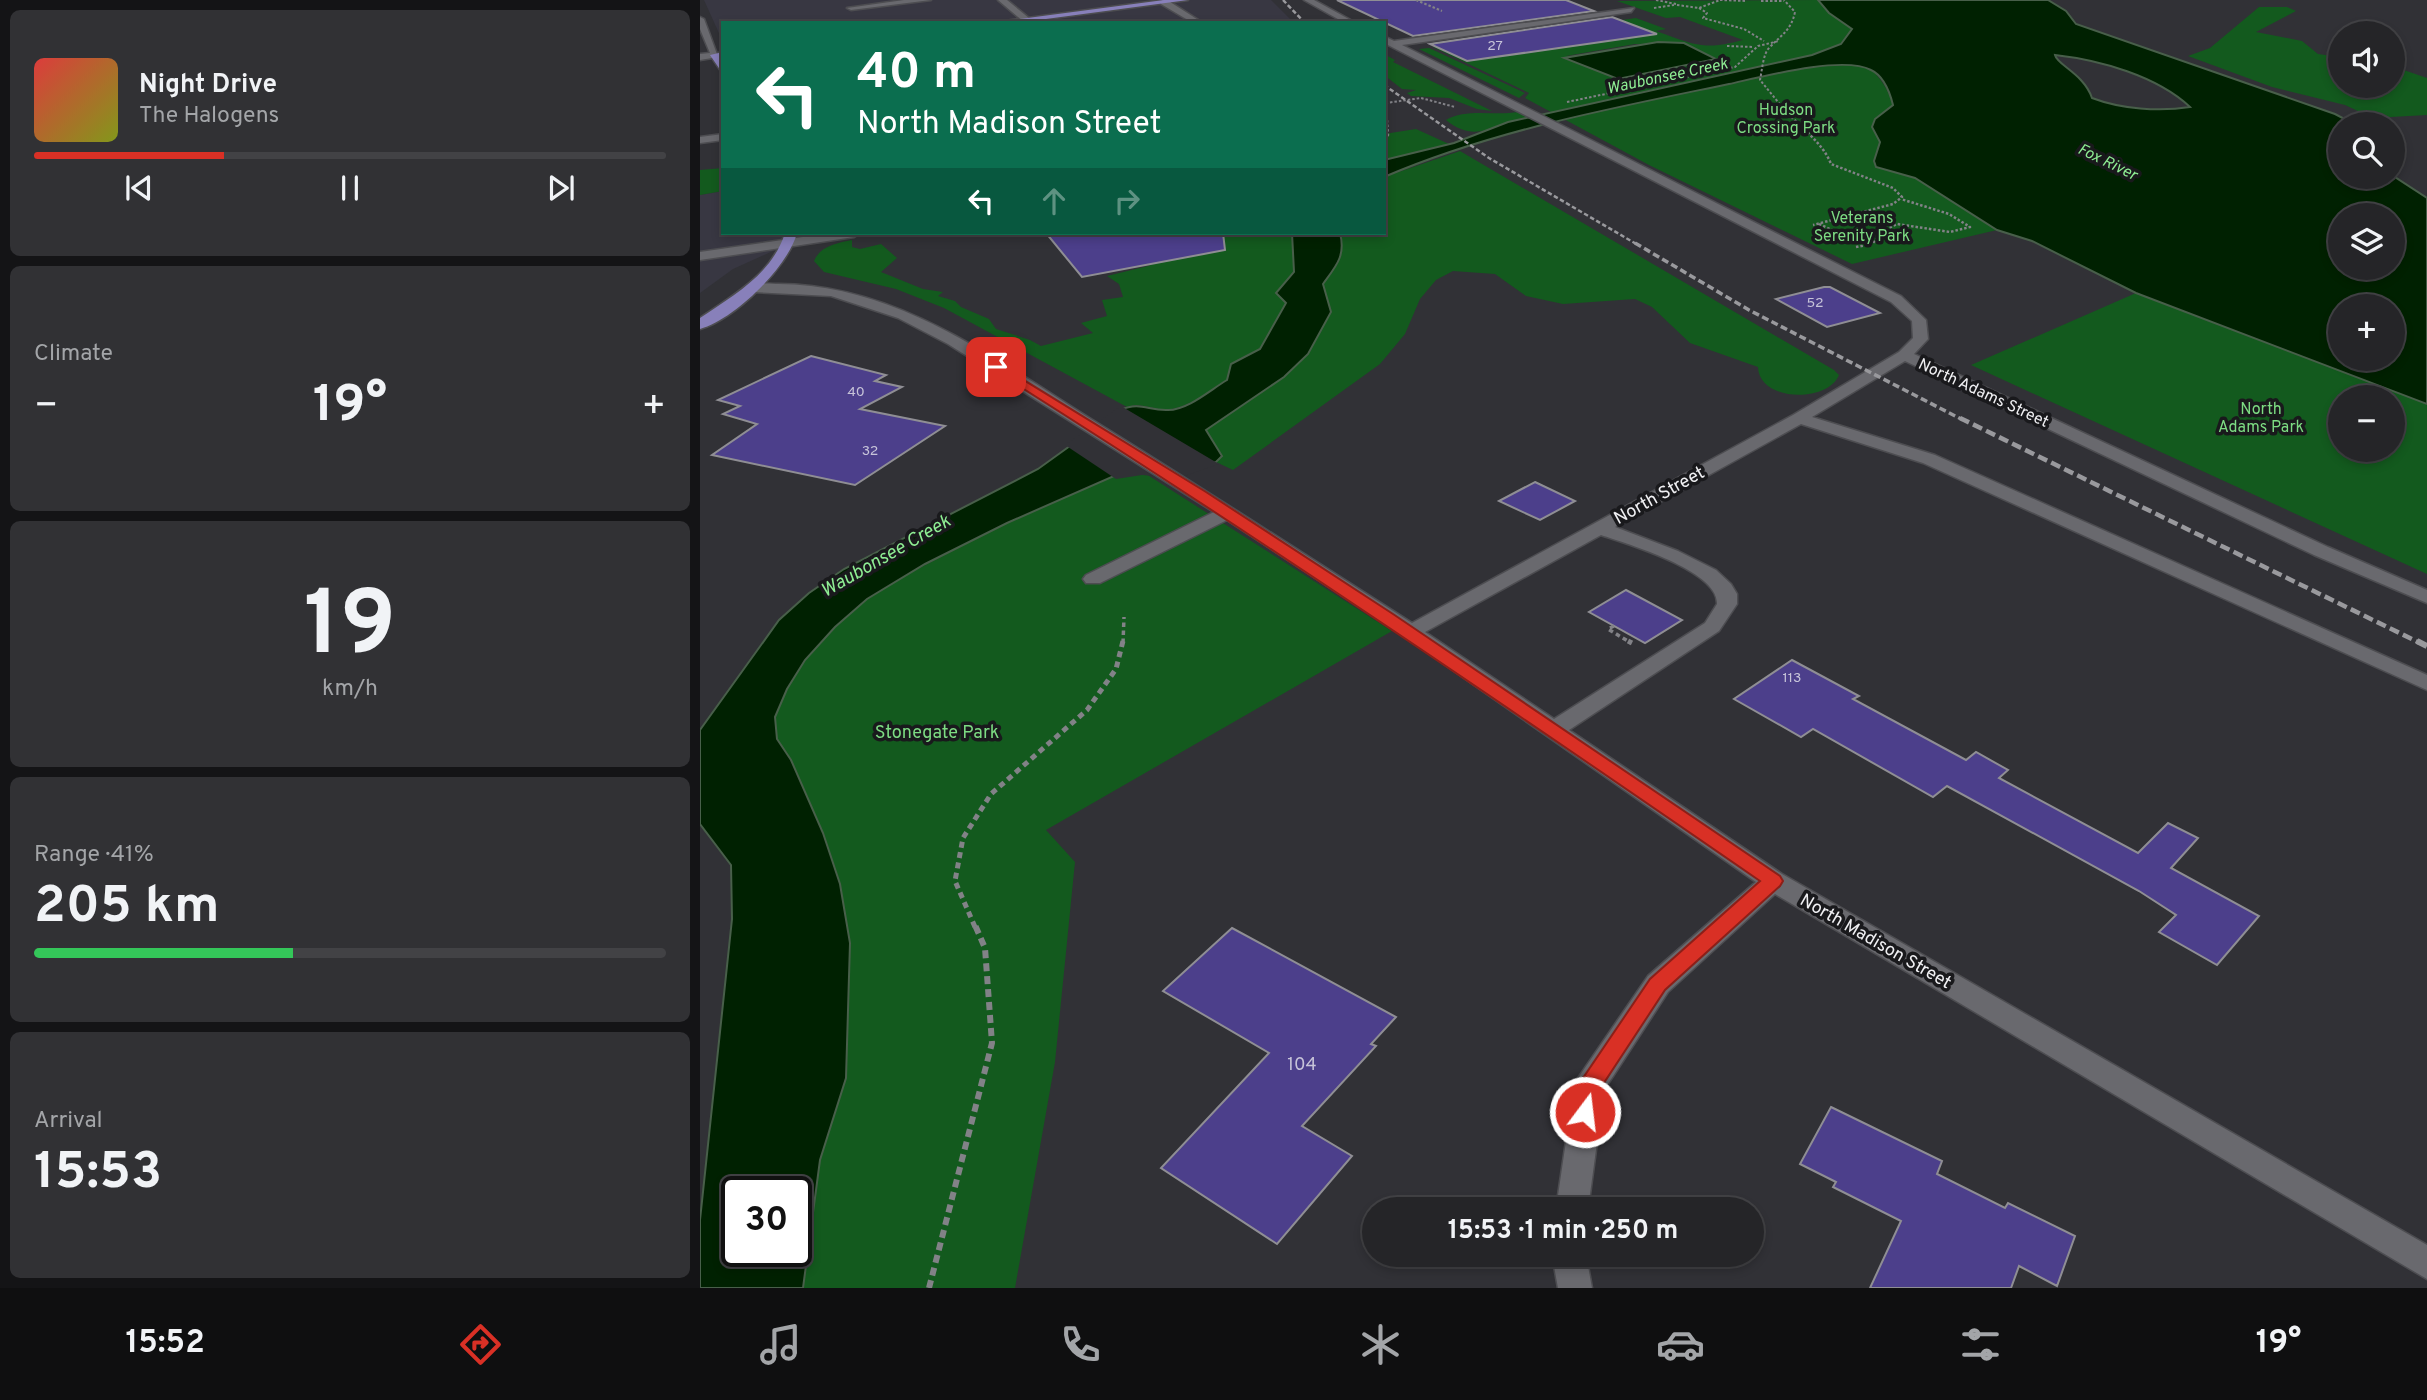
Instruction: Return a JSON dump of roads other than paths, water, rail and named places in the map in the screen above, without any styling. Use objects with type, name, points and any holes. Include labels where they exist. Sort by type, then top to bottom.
[{"type":"main road","points":[[1028,21],[1184,0]]},
{"type":"main road","points":[[700,325],[753,288],[790,238]]},
{"type":"street","points":[[848,4],[927,0]]},
{"type":"street","points":[[1002,0],[1028,21]]},
{"type":"street","points":[[1308,0],[1348,21]]},
{"type":"street","points":[[1164,2],[1196,21]]},
{"type":"street","points":[[1387,43],[1631,10],[1610,3]]},
{"type":"street","points":[[848,4],[861,21]]},
{"type":"street","points":[[700,22],[719,55],[700,57]]},
{"type":"street","name":"North Adams Street","points":[[1387,43],[1529,111],[1896,299],[1919,320],[1921,339],[1904,355],[2321,551],[2427,597]]},
{"type":"street","points":[[700,140],[721,137]]},
{"type":"street","points":[[700,256],[790,238],[828,235]]},
{"type":"street","name":"North Madison Street","points":[[753,288],[815,289],[911,317],[1060,406],[1228,512],[1410,632],[1773,881],[2427,1263]]},
{"type":"street","name":"North Street","points":[[1410,632],[1799,418],[1904,355]]},
{"type":"street","points":[[1799,418],[1929,459],[2427,683]]},
{"type":"street","points":[[1093,579],[1228,512]]},
{"type":"street","points":[[1553,730],[1712,627],[1724,613],[1727,603],[1727,592],[1720,581],[1668,554],[1600,528]]},
{"type":"street","points":[[1574,1197],[1589,1087],[1658,984],[1773,881]]},
{"type":"street","points":[[1572,1267],[1576,1288]]},
{"type":"water","name":"Fox River","points":[[1818,0],[2048,0],[2066,11],[2076,24],[2329,112],[2328,189],[2405,189],[2405,184],[2427,198],[2427,404],[2405,396],[2405,385],[2377,385],[2340,371],[2405,371],[2405,294],[2328,294],[2328,366],[2136,293],[2032,241],[1997,230],[1915,178],[1876,167],[1874,161],[1880,142],[1872,127],[1875,119],[1893,105],[1880,76],[1858,66],[1802,69],[1554,122],[1468,146],[1386,176],[1386,160],[1454,143],[1508,122],[1812,55],[1841,44],[1852,29],[1829,13]],"holes":[[[2055,55],[2109,65],[2161,86],[2190,107],[2140,108],[2115,105],[2092,98],[2077,76],[2060,63]]]},
{"type":"water","points":[[1658,42],[1684,43],[1716,59],[1618,79],[1564,58]]},
{"type":"water","name":"Waubonsee Creek","points":[[1292,235],[1340,235],[1341,254],[1323,284],[1331,312],[1308,354],[1284,377],[1206,430],[1222,456],[1216,462],[1179,475],[1123,472],[1007,523],[925,564],[867,599],[835,627],[805,660],[787,689],[775,717],[777,739],[791,760],[823,833],[840,884],[850,943],[846,1078],[820,1160],[812,1220],[812,1176],[721,1176],[721,1267],[806,1267],[803,1288],[700,1288],[700,1220],[732,919],[731,865],[700,824],[700,730],[779,620],[809,593],[844,569],[1038,469],[1120,410],[1134,406],[1176,409],[1191,403],[1227,380],[1231,364],[1260,349],[1286,303],[1276,293],[1294,272]]},
{"type":"railway","points":[[1283,0],[1303,21]]},
{"type":"railway","points":[[1386,86],[1489,158],[1638,245]]},
{"type":"railway","points":[[1635,243],[1749,310],[1963,420]]},
{"type":"railway","points":[[1960,418],[2420,643]]},
{"type":"railway","points":[[2417,641],[2427,646]]},
{"type":"park label","name":"Hudson Crossing Park","points":[[1786,118]]},
{"type":"park label","name":"Veterans Serenity Park","points":[[1862,226]]},
{"type":"park label","name":"North Adams Park","points":[[2261,417]]},
{"type":"park label","name":"Stonegate Park","points":[[937,732]]}]
